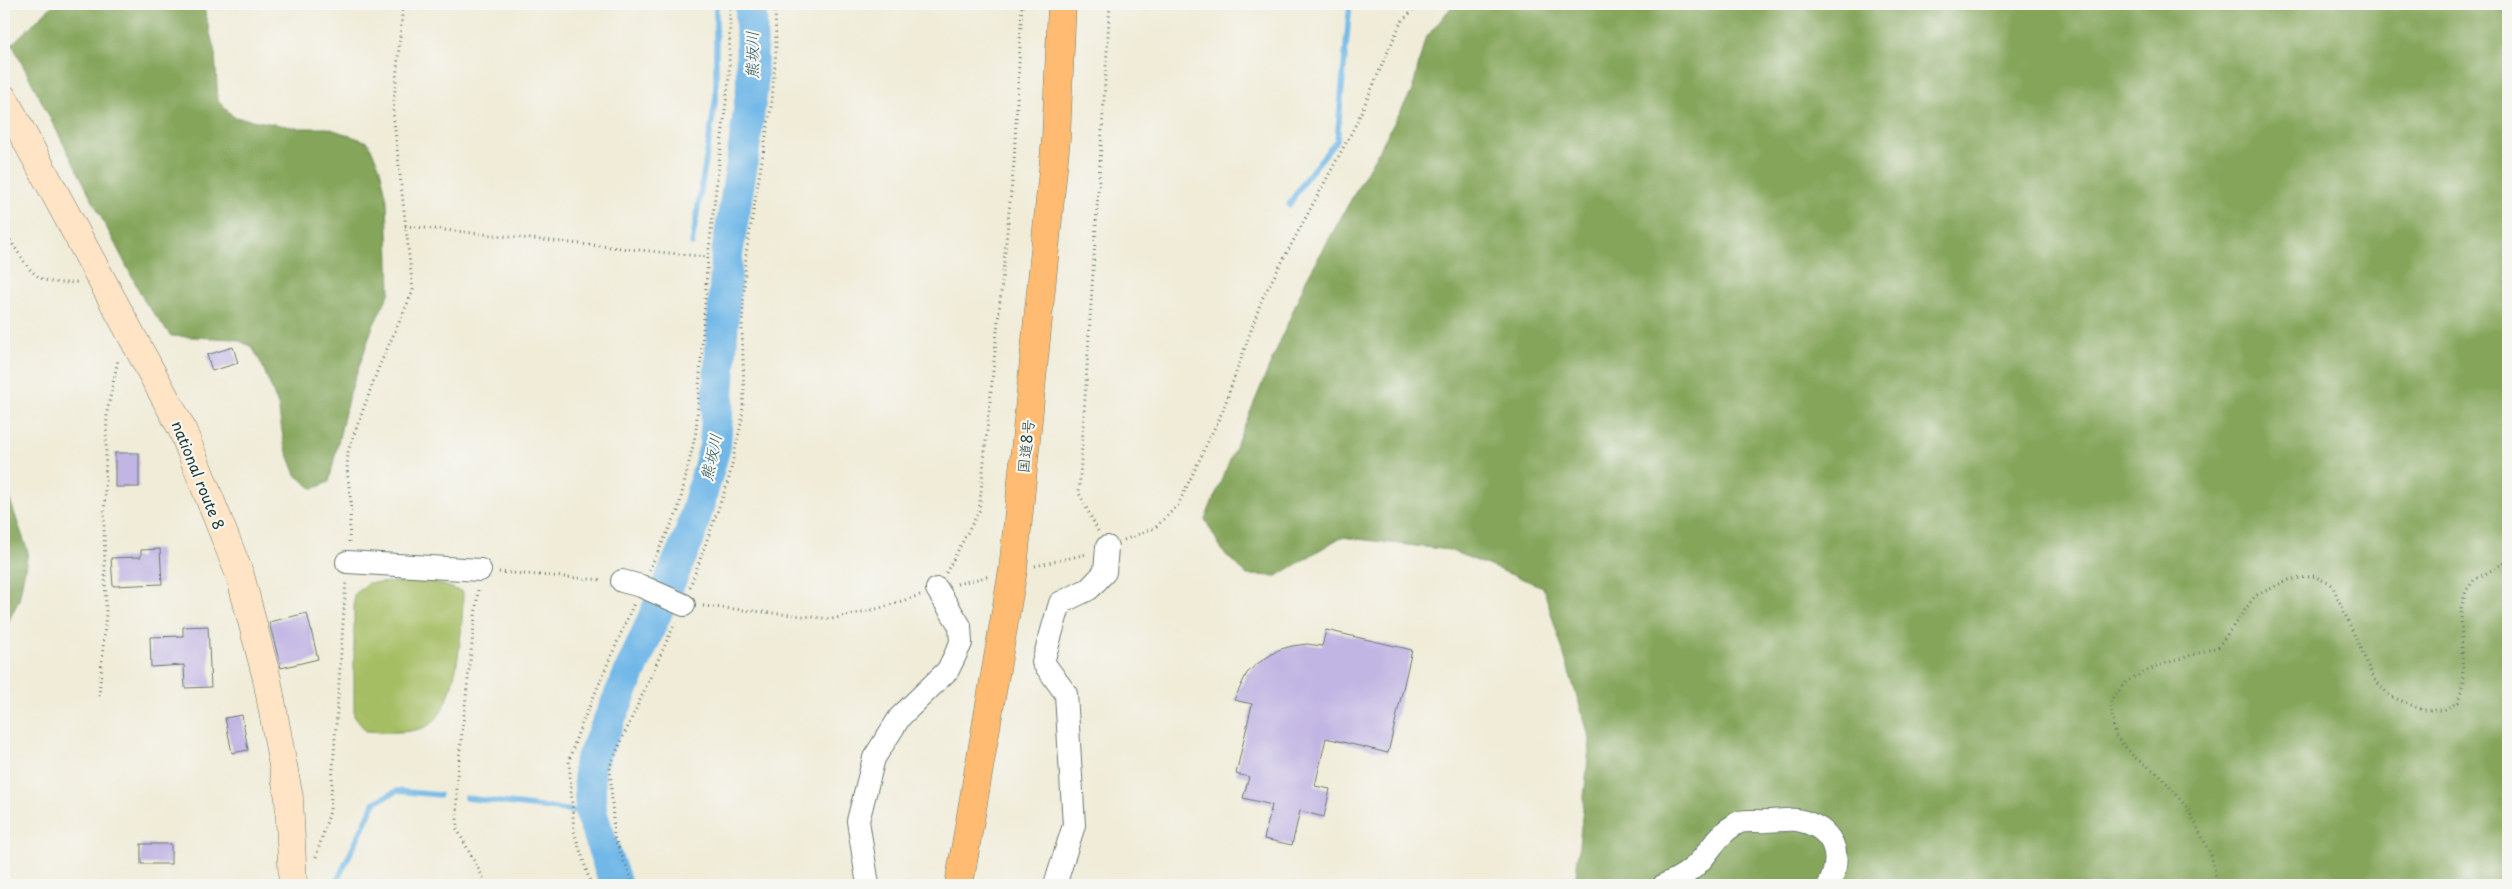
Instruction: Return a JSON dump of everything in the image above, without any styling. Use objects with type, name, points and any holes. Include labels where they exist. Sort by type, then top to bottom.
[{"type":"highway","name":"国道8号","points":[[959,885],[1012,570],[1056,139],[1062,4]]},
{"type":"main road","name":"national route 8","points":[[4,100],[182,429],[240,575],[267,679],[290,798],[293,885]]},
{"type":"street","points":[[1055,885],[1074,825],[1066,694],[1043,662],[1060,602],[1088,589],[1106,572],[1107,547]]},
{"type":"street","points":[[347,562],[480,570]]},
{"type":"street","points":[[631,584],[684,605]]},
{"type":"street","points":[[868,885],[858,821],[874,758],[900,717],[948,670],[961,643],[960,626],[937,589]]},
{"type":"street","points":[[1664,885],[1676,880],[1701,861],[1717,838],[1738,822],[1796,820],[1822,830],[1834,844],[1836,854],[1835,867],[1829,885]]},
{"type":"path","points":[[313,863],[330,811],[352,502],[347,470],[348,451],[378,369],[413,291],[393,112],[403,4]]},
{"type":"path","points":[[591,885],[574,831],[569,760],[631,584],[678,511],[696,432],[708,257],[729,77],[730,4]]},
{"type":"path","points":[[634,885],[614,836],[610,766],[684,605],[728,482],[742,419],[744,392],[742,328],[746,254],[772,101],[776,49],[775,4]]},
{"type":"path","points":[[937,589],[979,511],[1014,162],[1022,4]]},
{"type":"path","points":[[1107,547],[1079,493],[1110,4]]},
{"type":"path","points":[[684,605],[832,618],[880,608],[937,589],[1012,570],[1079,557],[1155,528],[1178,505],[1222,410],[1262,299],[1356,124],[1401,22],[1418,4]]},
{"type":"path","points":[[405,226],[708,257]]},
{"type":"path","points":[[4,232],[33,275],[58,284],[102,279]]},
{"type":"path","points":[[99,696],[106,613],[104,528],[107,412],[119,359]]},
{"type":"path","points":[[2218,885],[2211,855],[2188,809],[2160,775],[2135,758],[2115,735],[2110,702],[2127,681],[2156,666],[2218,647],[2255,596],[2288,580],[2314,576],[2332,585],[2374,679],[2390,696],[2423,710],[2444,710],[2458,702],[2463,683],[2461,608],[2466,591],[2474,580],[2508,561]]},
{"type":"path","points":[[487,885],[457,830],[458,777],[480,570],[631,584]]},
{"type":"green space","points":[[54,4],[203,4],[215,53],[218,101],[234,117],[298,128],[328,128],[368,142],[380,168],[387,200],[390,292],[373,326],[348,399],[329,482],[313,489],[296,475],[284,444],[278,405],[262,365],[252,347],[235,339],[171,336],[145,302],[12,44]]},
{"type":"green space","points":[[1454,4],[2508,4],[2508,885],[1575,885],[1590,739],[1543,587],[1449,550],[1341,537],[1277,576],[1247,575],[1223,552],[1205,519],[1306,280],[1412,91],[1425,39]]},
{"type":"green space","points":[[4,483],[28,552],[19,600],[4,630]]},
{"type":"green space","points":[[432,581],[463,592],[460,646],[451,688],[444,706],[435,720],[423,728],[402,732],[366,731],[354,716],[354,595],[368,583]]},
{"type":"building","points":[[233,347],[238,363],[212,371],[207,355]]},
{"type":"building","points":[[115,453],[139,453],[139,487],[115,487]]},
{"type":"building","points":[[160,549],[162,584],[113,586],[111,558],[141,557],[141,550]]},
{"type":"building","points":[[307,613],[318,659],[281,668],[269,622]]},
{"type":"building","points":[[208,626],[211,687],[185,688],[184,665],[151,667],[150,637],[183,636],[183,627]]},
{"type":"building","points":[[1326,630],[1412,650],[1388,753],[1326,738],[1315,786],[1330,789],[1324,817],[1300,811],[1292,845],[1264,839],[1272,805],[1243,798],[1249,777],[1236,774],[1252,704],[1234,700],[1247,673],[1257,664],[1278,650],[1292,646],[1307,644],[1322,646]]},
{"type":"building","points":[[242,715],[248,750],[232,753],[225,718]]},
{"type":"building","points":[[141,844],[171,844],[171,864],[141,864]]},
{"type":"waterway","points":[[692,244],[716,97],[716,4]]},
{"type":"waterway","name":"熊坂川","points":[[616,885],[591,813],[589,766],[690,535],[715,446],[727,254],[752,88],[751,4]]},
{"type":"waterway","points":[[1289,205],[1306,178],[1337,140],[1350,4]]},
{"type":"waterway","points":[[335,885],[375,802],[397,791],[439,795]]},
{"type":"waterway","points":[[466,798],[591,813]]}]
